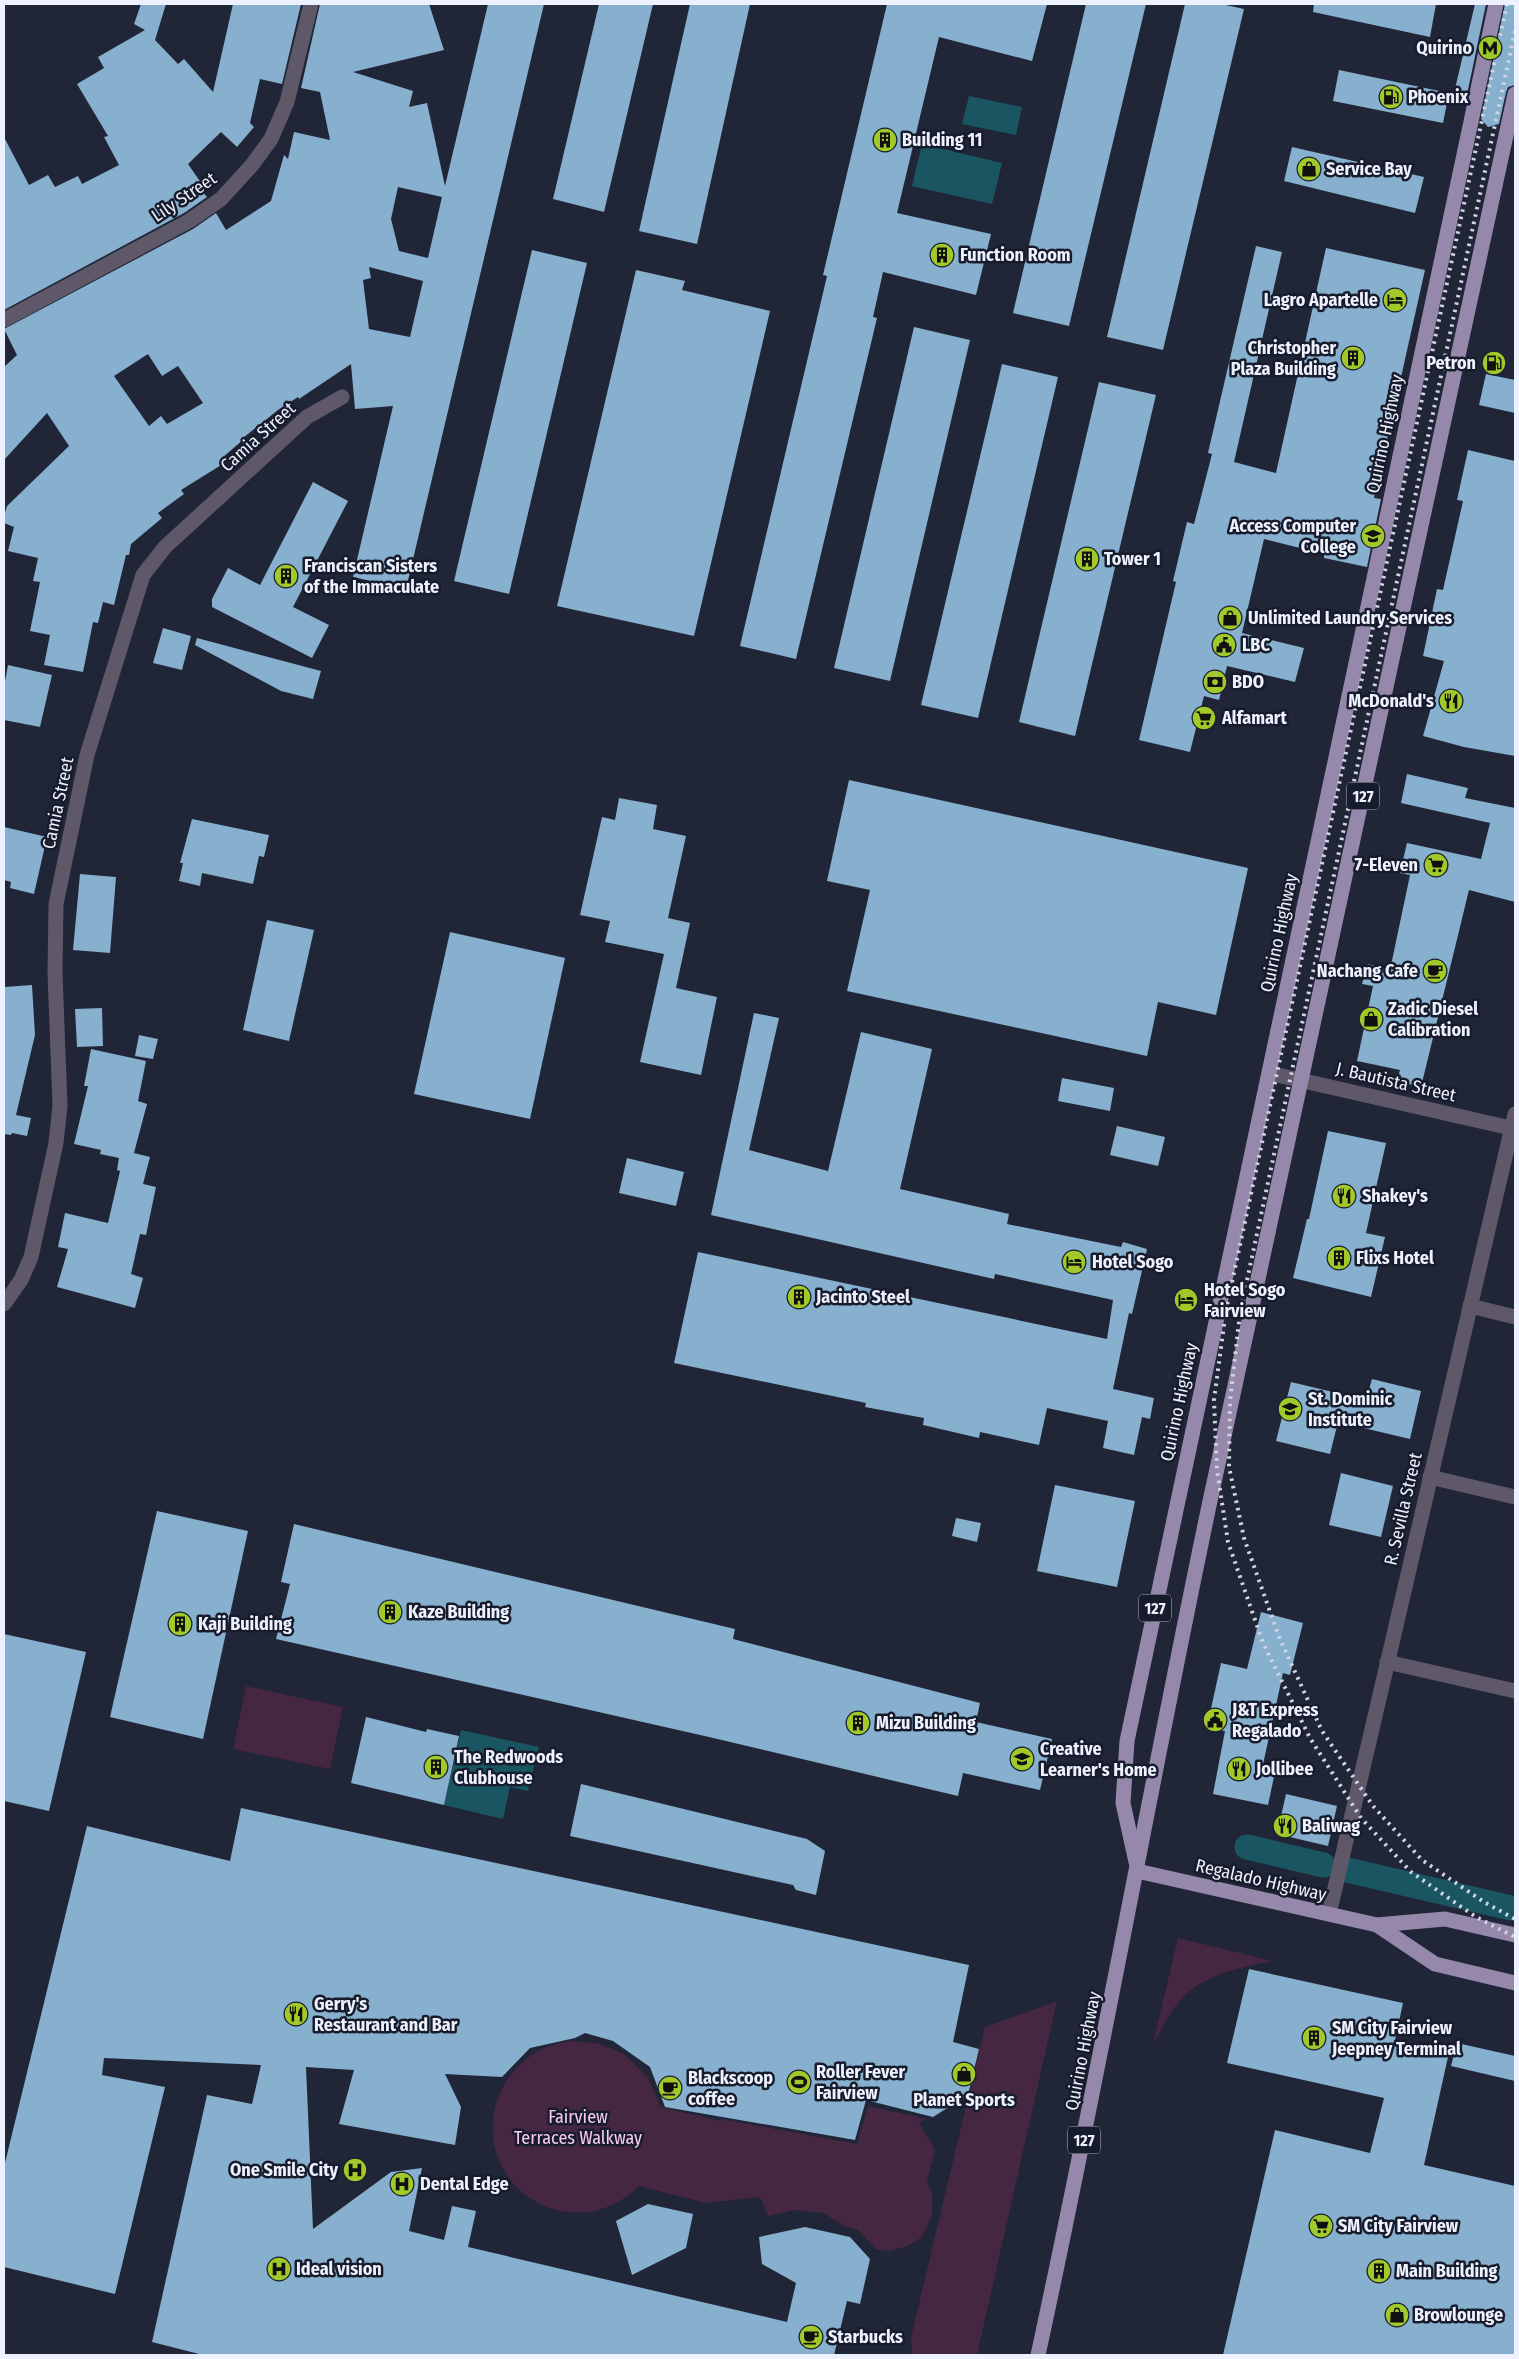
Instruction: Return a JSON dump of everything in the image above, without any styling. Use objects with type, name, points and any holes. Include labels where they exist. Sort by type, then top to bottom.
[{"type":"main road","name":"Quirino Highway","points":[[1138,1871],[1123,1803],[1127,1741],[1496,4]]},
{"type":"main road","name":"Quirino Highway","points":[[1038,2355],[1090,2111],[1138,1871],[1182,1635],[1515,94]]},
{"type":"main road","name":"Regalado Highway","points":[[1138,1871],[1377,1926],[1435,1964],[1515,1983]]},
{"type":"main road","name":"Regalado Highway","points":[[1377,1926],[1445,1919],[1515,1936]]},
{"type":"street","name":"Lily Street","points":[[4,320],[189,221],[222,199],[252,165],[271,139],[287,102],[311,4]]},
{"type":"street","name":"Camia Street","points":[[4,1304],[21,1280],[31,1257],[56,1143],[60,1106],[55,973],[56,904],[88,756],[143,575],[165,547],[307,417],[342,396]]},
{"type":"street","name":"J. Bautista Street","points":[[1269,1073],[1514,1124]]},
{"type":"street","name":"R. Sevilla Street","points":[[1329,1914],[1514,1124]]},
{"type":"street","points":[[1470,1306],[1515,1317]]},
{"type":"street","points":[[1430,1477],[1515,1497]]},
{"type":"street","points":[[1387,1662],[1515,1691]]},
{"type":"green space","points":[[246,1686],[343,1707],[330,1769],[233,1749]]},
{"type":"green space","points":[[1178,1938],[1273,1961],[1221,1974],[1197,1986],[1177,2004],[1153,2044]]},
{"type":"green space","points":[[1057,2001],[977,2355],[912,2355],[911,2337],[985,2027]]},
{"type":"green space","name":"Fairview Terraces Walkway","points":[[567,2041],[597,2043],[624,2054],[648,2077],[661,2107],[720,2121],[721,2119],[857,2144],[868,2106],[927,2119],[919,2123],[935,2149],[927,2182],[932,2192],[932,2216],[922,2237],[905,2247],[889,2251],[876,2249],[857,2229],[844,2226],[823,2213],[795,2210],[768,2216],[760,2197],[706,2203],[639,2186],[614,2204],[588,2212],[561,2211],[537,2202],[516,2186],[501,2164],[493,2138],[495,2107],[501,2090],[523,2062],[541,2049]]},
{"type":"shaded area","points":[[969,96],[1022,107],[1016,135],[962,124]]},
{"type":"shaded area","points":[[922,144],[1002,163],[992,204],[912,186]]},
{"type":"shaded area","points":[[461,1730],[539,1747],[528,1791],[510,1787],[503,1819],[444,1805]]},
{"type":"building","points":[[141,4],[166,4],[155,40],[178,64],[184,59],[213,92],[233,4],[301,4],[282,84],[260,79],[250,123],[254,127],[237,147],[221,132],[188,164],[206,190],[203,192],[207,197],[184,213],[4,310],[4,137],[29,185],[48,175],[55,187],[78,176],[82,184],[119,165],[104,137],[108,136],[77,84],[104,68],[98,57],[145,30],[134,24]]},
{"type":"building","points":[[320,4],[429,4],[444,50],[353,72],[413,91],[409,107],[427,103],[445,186],[488,4],[544,4],[406,589],[353,577],[393,406],[355,409],[351,364],[299,399],[298,397],[278,410],[243,438],[223,457],[226,462],[181,490],[184,494],[158,513],[162,518],[131,544],[129,555],[126,555],[114,605],[103,602],[98,623],[93,622],[83,672],[44,665],[50,635],[30,631],[40,582],[33,581],[38,558],[8,551],[14,527],[4,523],[4,516],[7,506],[69,446],[47,413],[4,460],[4,367],[17,355],[4,329],[193,229],[216,213],[226,230],[271,201],[284,155],[288,159],[294,132],[330,140],[320,92],[301,88]],"holes":[[[398,187],[442,197],[428,258],[399,251],[391,219]],[[369,267],[423,281],[410,337],[369,329],[363,280],[371,278]],[[148,354],[162,376],[178,366],[203,403],[167,424],[161,416],[149,426],[114,376]]]},
{"type":"building","points":[[599,4],[653,4],[604,212],[553,199]]},
{"type":"building","points":[[690,4],[750,4],[697,244],[639,231]]},
{"type":"building","points":[[887,4],[1047,4],[1032,61],[939,37],[897,213],[991,234],[976,295],[883,272],[873,317],[877,318],[796,659],[740,646],[827,276],[823,275]]},
{"type":"building","points":[[1086,4],[1146,4],[1069,326],[1013,313]]},
{"type":"building","points":[[1185,4],[1221,4],[1244,9],[1163,350],[1107,337]]},
{"type":"building","points":[[1314,4],[1436,4],[1430,37],[1313,12]]},
{"type":"building","points":[[1475,4],[1486,4],[1465,104],[1454,93]]},
{"type":"building","points":[[1505,4],[1515,4],[1515,85],[1508,87],[1499,124],[1488,127],[1481,119]]},
{"type":"building","name":"Phoenix","points":[[1339,70],[1449,93],[1443,123],[1333,101]]},
{"type":"building","points":[[1292,147],[1424,177],[1415,213],[1284,181]]},
{"type":"building","points":[[1256,246],[1282,252],[1234,462],[1276,473],[1326,248],[1425,270],[1374,498],[1381,499],[1367,567],[1324,558],[1324,554],[1264,539],[1242,633],[1304,648],[1295,682],[1227,666],[1219,700],[1204,696],[1190,752],[1139,740],[1176,582],[1173,581],[1187,522],[1194,524],[1212,454],[1208,453]]},
{"type":"building","points":[[532,250],[587,263],[509,594],[454,581]]},
{"type":"building","points":[[636,270],[685,281],[682,290],[770,311],[694,636],[557,606]]},
{"type":"building","points":[[914,327],[970,340],[890,681],[834,668]]},
{"type":"building","points":[[1002,364],[1058,377],[978,718],[921,705]]},
{"type":"building","points":[[1486,374],[1515,380],[1515,413],[1479,405]]},
{"type":"building","name":"Tower 1","points":[[1099,382],[1156,395],[1075,736],[1019,722]]},
{"type":"building","points":[[1468,450],[1515,461],[1515,756],[1464,747],[1423,736],[1444,661],[1423,656],[1437,589],[1443,590],[1463,501],[1457,500]]},
{"type":"building","name":"Franciscan Sisters of the Immaculate","points":[[313,482],[348,501],[293,607],[329,625],[312,658],[212,607],[212,599],[228,568],[260,585]]},
{"type":"building","points":[[163,628],[191,636],[182,670],[153,663]]},
{"type":"building","points":[[197,638],[321,671],[313,699],[281,691],[195,645]]},
{"type":"building","points":[[8,665],[52,675],[40,727],[4,720],[4,687]]},
{"type":"building","points":[[1407,774],[1468,788],[1465,798],[1515,808],[1515,902],[1469,890],[1421,1087],[1397,1081],[1400,1070],[1357,1061],[1373,986],[1362,984],[1368,964],[1390,970],[1410,875],[1400,873],[1407,843],[1481,859],[1490,823],[1401,803]]},
{"type":"building","points":[[849,780],[1248,868],[1216,1015],[1158,1002],[1147,1056],[847,991],[870,890],[827,881]]},
{"type":"building","points":[[619,798],[657,805],[653,829],[686,836],[668,918],[690,923],[676,988],[717,997],[701,1075],[640,1062],[664,954],[605,942],[610,921],[580,915],[602,817],[615,820]]},
{"type":"building","points":[[192,819],[269,835],[264,857],[259,856],[253,884],[202,873],[200,886],[179,881],[183,863],[180,863]]},
{"type":"building","points":[[4,827],[47,837],[34,894],[10,888],[11,882],[4,880]]},
{"type":"building","points":[[80,874],[116,877],[110,953],[73,950]]},
{"type":"building","points":[[267,920],[314,930],[289,1041],[243,1030]]},
{"type":"building","points":[[450,932],[565,958],[530,1119],[414,1094]]},
{"type":"building","points":[[32,985],[35,1035],[16,1115],[31,1118],[27,1136],[12,1133],[11,1135],[4,1134],[4,987]]},
{"type":"building","points":[[102,1008],[103,1046],[77,1047],[75,1009]]},
{"type":"building","points":[[754,1013],[779,1018],[749,1150],[828,1171],[861,1032],[932,1049],[900,1189],[1009,1214],[1007,1224],[1121,1247],[1123,1242],[1147,1249],[1132,1314],[1129,1313],[1113,1389],[1154,1398],[1150,1419],[1142,1417],[1134,1455],[1103,1448],[1108,1421],[1047,1408],[1039,1445],[980,1432],[979,1438],[923,1425],[924,1418],[865,1407],[866,1403],[674,1363],[698,1252],[1107,1339],[1113,1300],[995,1274],[994,1279],[711,1215]]},
{"type":"building","points":[[139,1035],[158,1039],[153,1059],[135,1056]]},
{"type":"building","points":[[91,1049],[146,1061],[138,1101],[147,1104],[134,1153],[150,1157],[143,1184],[156,1187],[146,1235],[140,1234],[131,1274],[143,1278],[135,1308],[57,1287],[68,1249],[58,1247],[65,1213],[108,1223],[120,1171],[117,1170],[119,1158],[100,1154],[101,1150],[74,1144],[88,1086],[84,1086]]},
{"type":"building","points":[[1062,1078],[1114,1088],[1110,1111],[1058,1101]]},
{"type":"building","points":[[1117,1126],[1165,1137],[1158,1166],[1110,1155]]},
{"type":"building","points":[[1328,1131],[1386,1143],[1366,1233],[1385,1237],[1371,1297],[1293,1278],[1307,1219],[1309,1219]]},
{"type":"building","points":[[627,1158],[684,1172],[676,1206],[619,1193]]},
{"type":"building","points":[[1372,1379],[1421,1391],[1410,1439],[1338,1422],[1330,1454],[1276,1441],[1291,1382],[1366,1400]]},
{"type":"building","points":[[1341,1473],[1393,1486],[1381,1537],[1329,1525]]},
{"type":"building","points":[[1055,1485],[1135,1501],[1117,1587],[1037,1571]]},
{"type":"building","name":"Kaji Building","points":[[157,1511],[248,1531],[203,1739],[110,1717]]},
{"type":"building","points":[[956,1518],[981,1523],[977,1542],[952,1536]]},
{"type":"building","points":[[294,1524],[735,1629],[733,1639],[980,1703],[976,1722],[1052,1739],[1040,1790],[963,1773],[958,1796],[709,1737],[276,1639],[290,1584],[281,1582]]},
{"type":"building","points":[[1261,1612],[1303,1623],[1290,1675],[1283,1673],[1262,1769],[1275,1772],[1268,1805],[1213,1794],[1225,1731],[1207,1727],[1221,1663],[1247,1669]]},
{"type":"building","points":[[4,1634],[86,1652],[49,1811],[4,1801]]},
{"type":"building","points":[[366,1717],[426,1732],[427,1729],[459,1736],[444,1805],[351,1783]]},
{"type":"building","points":[[581,1784],[807,1839],[825,1851],[816,1895],[796,1890],[793,1885],[570,1836]]},
{"type":"building","points":[[1286,1794],[1337,1806],[1328,1846],[1277,1834]]},
{"type":"building","points":[[241,1808],[969,1965],[953,2042],[979,2049],[968,2095],[933,2117],[866,2100],[855,2140],[665,2107],[650,2067],[613,2041],[585,2033],[575,2038],[530,2048],[502,2077],[445,2074],[461,2107],[455,2145],[339,2124],[354,2070],[306,2067],[313,2229],[391,2172],[422,2168],[409,2231],[444,2240],[452,2206],[476,2211],[468,2247],[787,2322],[796,2283],[762,2264],[759,2237],[805,2227],[850,2237],[870,2259],[860,2304],[847,2301],[834,2355],[203,2355],[152,2342],[207,2095],[252,2104],[261,2065],[104,2058],[102,2075],[165,2087],[115,2294],[4,2267],[4,2167],[87,1826],[230,1861]]},
{"type":"building","name":"Main Building","points":[[1249,1969],[1403,2003],[1394,2045],[1448,2057],[1424,2165],[1515,2186],[1515,2355],[1223,2355],[1275,2130],[1370,2153],[1384,2098],[1227,2063]]},
{"type":"building","points":[[1457,2043],[1515,2056],[1515,2081],[1451,2066]]},
{"type":"building","points":[[648,2204],[693,2214],[686,2248],[632,2275],[616,2221]]},
{"type":"waterway","points":[[1247,1847],[1323,1865]]},
{"type":"waterway","points":[[1347,1870],[1511,1908]]},
{"type":"railway","points":[[1507,4],[1226,1310],[1214,1400],[1217,1470],[1228,1542],[1263,1643],[1310,1738],[1361,1818],[1411,1872],[1476,1917],[1515,1937]]},
{"type":"railway","points":[[1515,31],[1240,1313],[1230,1401],[1229,1467],[1244,1538],[1279,1637],[1322,1731],[1373,1806],[1422,1860],[1484,1902],[1515,1919]]},
{"type":"place","name":"Quirino","points":[[1490,48]]},
{"type":"place","name":"Phoenix","points":[[1391,97]]},
{"type":"place","name":"Building 11","points":[[885,140]]},
{"type":"place","name":"Service Bay","points":[[1309,169]]},
{"type":"place","name":"Function Room","points":[[942,255]]},
{"type":"place","name":"Lagro Apartelle","points":[[1395,300]]},
{"type":"place","name":"Christopher Plaza Building","points":[[1353,358]]},
{"type":"place","name":"Petron","points":[[1494,363]]},
{"type":"place","name":"Access Computer College","points":[[1373,536]]},
{"type":"place","name":"Tower 1","points":[[1087,559]]},
{"type":"place","name":"Franciscan Sisters of the Immaculate","points":[[286,576]]},
{"type":"place","name":"Unlimited Laundry Services","points":[[1230,618]]},
{"type":"place","name":"LBC","points":[[1224,645]]},
{"type":"place","name":"BDO","points":[[1215,682]]},
{"type":"place","name":"McDonald's","points":[[1451,701]]},
{"type":"place","name":"Alfamart","points":[[1204,718]]},
{"type":"place","name":"7-Eleven","points":[[1436,865]]},
{"type":"place","name":"Nachang Cafe","points":[[1435,971]]},
{"type":"place","name":"Zadic Diesel Calibration","points":[[1371,1019]]},
{"type":"place","name":"Shakey's","points":[[1344,1196]]},
{"type":"place","name":"Flixs Hotel","points":[[1339,1258]]},
{"type":"place","name":"Hotel Sogo","points":[[1074,1262]]},
{"type":"place","name":"Jacinto Steel","points":[[799,1297]]},
{"type":"place","name":"Hotel Sogo Fairview","points":[[1186,1300]]},
{"type":"place","name":"St. Dominic Institute","points":[[1290,1409]]},
{"type":"place","name":"Kaze Building","points":[[390,1612]]},
{"type":"place","name":"Kaji Building","points":[[180,1624]]},
{"type":"place","name":"J&T Express Regalado","points":[[1215,1720]]},
{"type":"place","name":"Mizu Building","points":[[858,1723]]},
{"type":"place","name":"Creative Learner's Home","points":[[1022,1759]]},
{"type":"place","name":"The Redwoods Clubhouse","points":[[436,1767]]},
{"type":"place","name":"Jollibee","points":[[1239,1769]]},
{"type":"place","name":"Baliwag","points":[[1285,1826]]},
{"type":"place","name":"Gerry's Restaurant and Bar","points":[[296,2014]]},
{"type":"place","name":"SM City Fairview Jeepney Terminal","points":[[1314,2038]]},
{"type":"place","name":"Planet Sports","points":[[964,2074]]},
{"type":"place","name":"Roller Fever Fairview","points":[[799,2082]]},
{"type":"place","name":"Blackscoop coffee","points":[[670,2088]]},
{"type":"place","name":"One Smile City","points":[[355,2170]]},
{"type":"place","name":"Dental Edge","points":[[402,2184]]},
{"type":"place","name":"SM City Fairview","points":[[1321,2226]]},
{"type":"place","name":"Ideal vision","points":[[279,2269]]},
{"type":"place","name":"Main Building","points":[[1379,2271]]},
{"type":"place","name":"Browlounge","points":[[1397,2315]]},
{"type":"place","name":"Starbucks","points":[[811,2337]]}]
